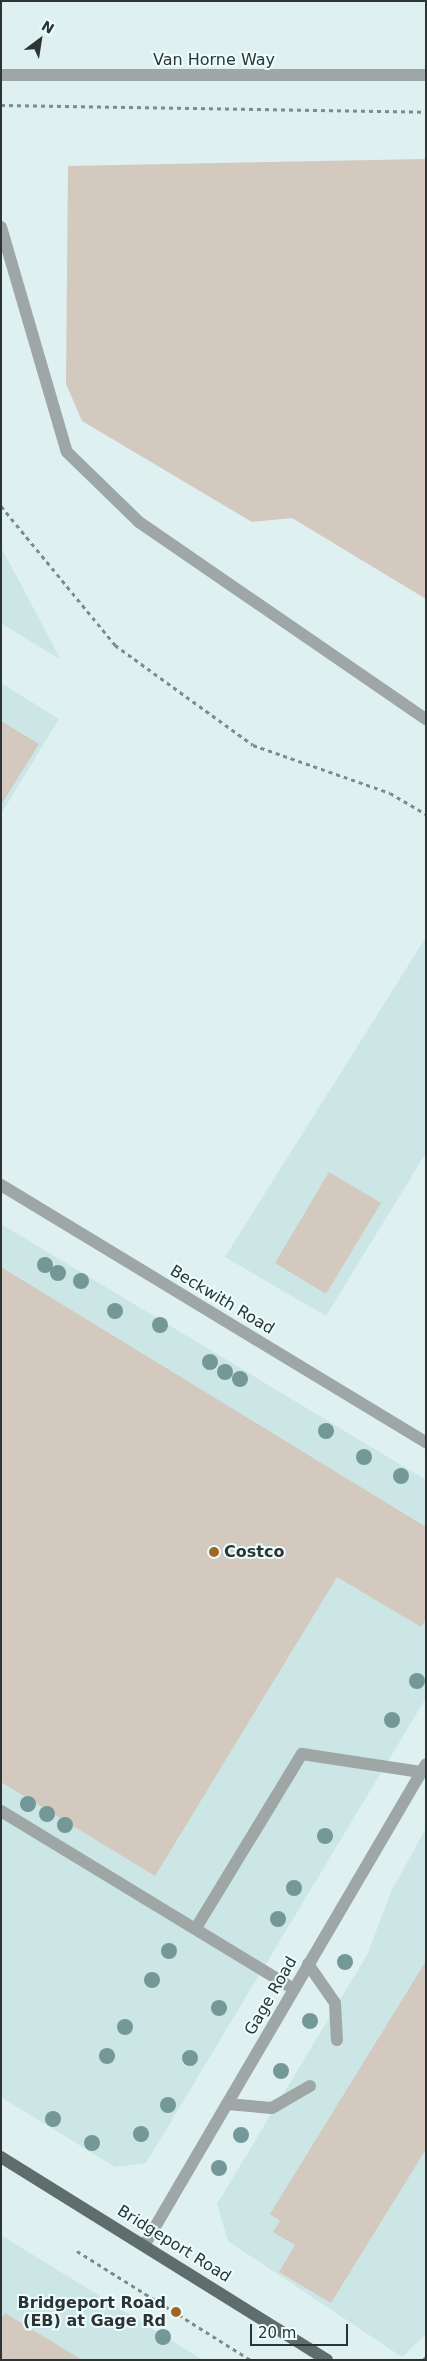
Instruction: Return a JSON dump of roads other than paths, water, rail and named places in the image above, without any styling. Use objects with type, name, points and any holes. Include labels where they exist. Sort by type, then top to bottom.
[{"type":"main road","name":"Bridgeport Road","points":[[1,2157],[145,2244],[327,2360]]},
{"type":"street","name":"Van Horne Way","points":[[1,76],[426,75]]},
{"type":"street","points":[[1,227],[67,452],[139,522],[426,719]]},
{"type":"street","name":"Beckwith Road","points":[[1,1185],[426,1442]]},
{"type":"street","points":[[196,1928],[302,1754],[423,1768]]},
{"type":"street","name":"Gage Road","points":[[145,2244],[423,1768]]},
{"type":"street","points":[[1,1811],[294,1989]]},
{"type":"street","points":[[308,1964],[335,2003],[337,2040]]},
{"type":"street","points":[[227,2104],[272,2108],[310,2086]]},
{"type":"place","name":"Costco","points":[[214,1552]]},
{"type":"place","name":"Bridgeport Road (EB) at Gage Rd","points":[[176,2312]]}]
